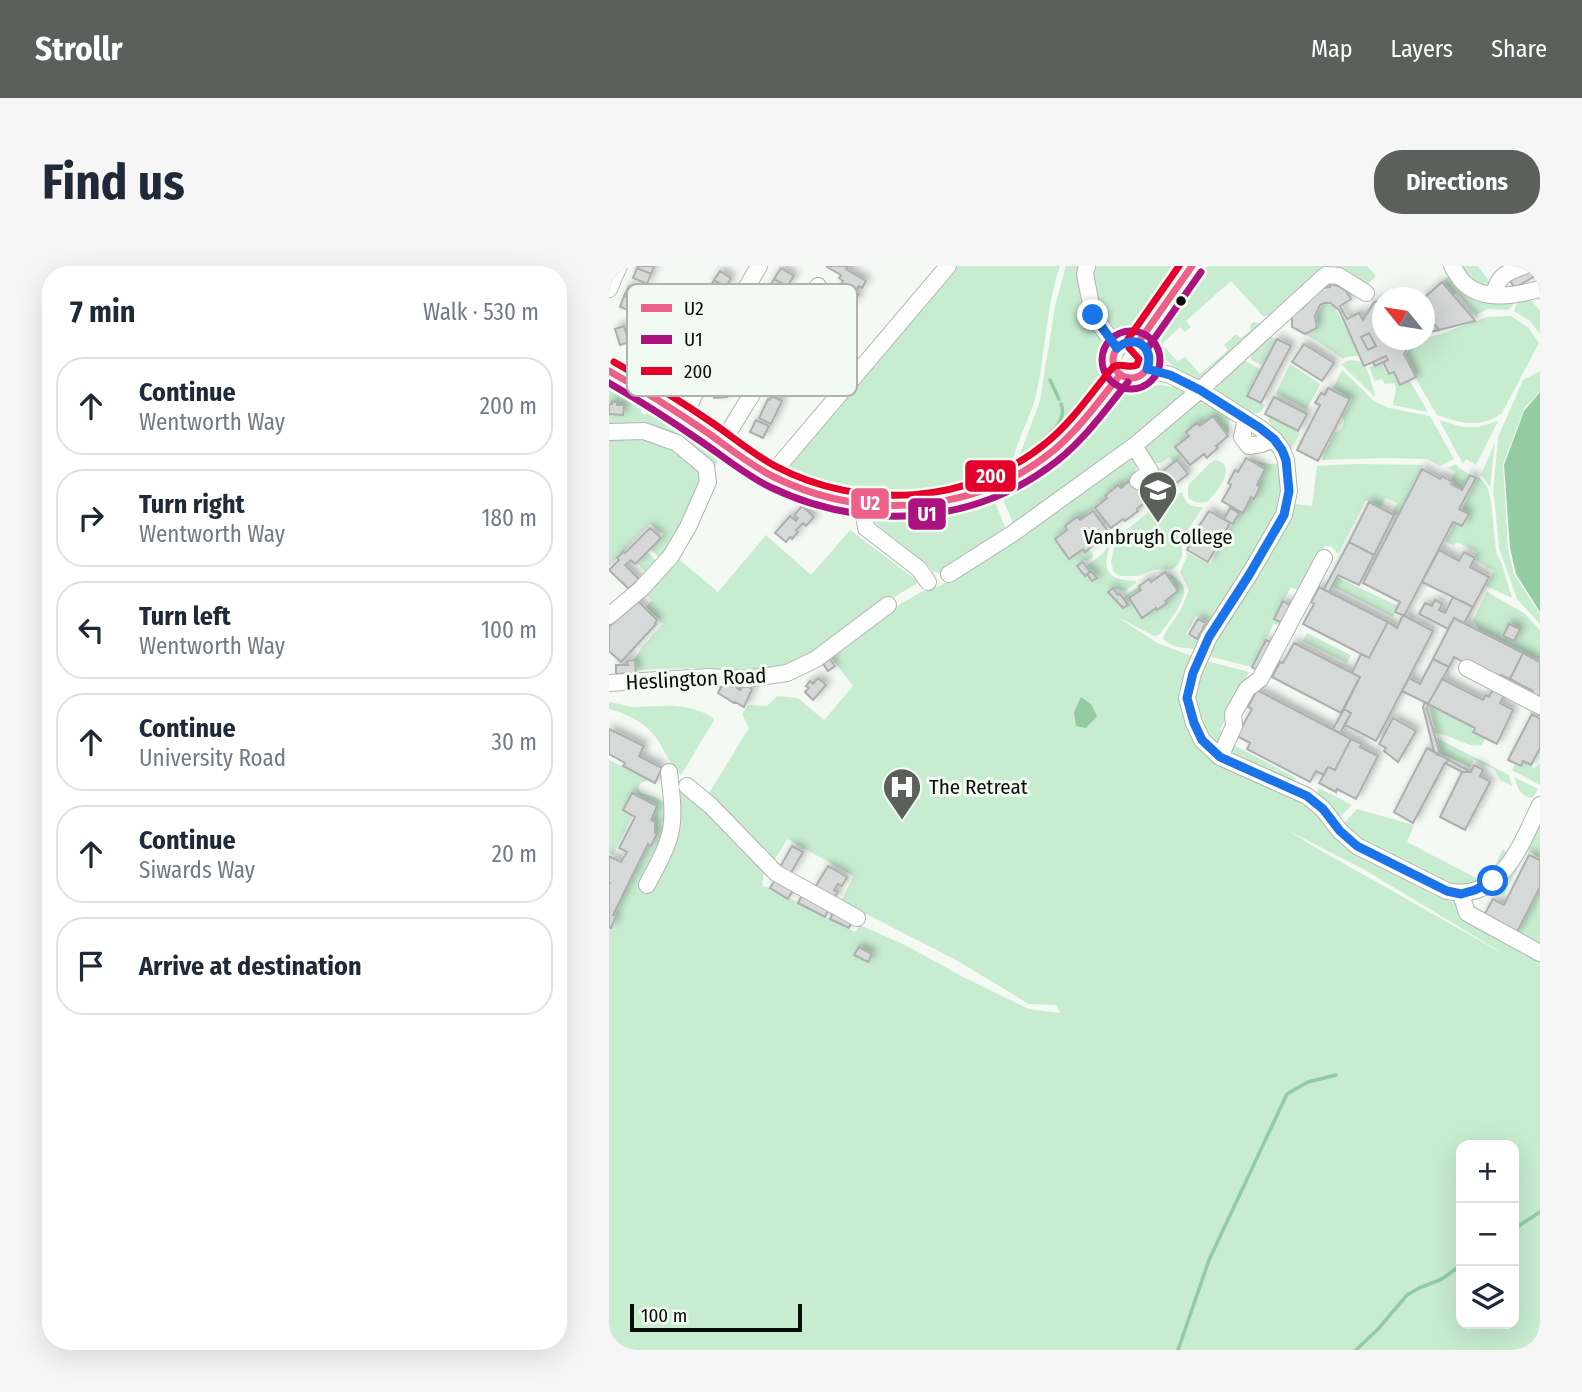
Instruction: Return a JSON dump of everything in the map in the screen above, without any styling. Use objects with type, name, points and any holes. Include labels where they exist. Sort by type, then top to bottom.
[{"type":"street","points":[[609,289],[619,266]]},
{"type":"street","points":[[748,284],[758,266]]},
{"type":"street","points":[[857,374],[949,266]]},
{"type":"street","points":[[1087,266],[1093,315],[1117,348]]},
{"type":"street","points":[[1138,343],[1192,266]]},
{"type":"street","points":[[1452,266],[1464,284],[1476,291],[1493,295],[1537,294]]},
{"type":"street","points":[[1493,295],[1499,279],[1506,272],[1524,266]]},
{"type":"street","points":[[949,573],[1012,534],[1134,446],[1200,390],[1265,324],[1326,275],[1339,276],[1366,293]]},
{"type":"street","points":[[1128,342],[1144,347],[1149,356],[1147,369],[1143,374],[1136,378],[1120,375],[1113,361],[1117,348],[1128,342]]},
{"type":"street","points":[[1147,369],[1170,375],[1200,390],[1246,419],[1274,439],[1286,460],[1289,491],[1284,515],[1209,637],[1193,673],[1187,698],[1202,740],[1220,757],[1307,796],[1323,809],[1340,831],[1357,846],[1447,891],[1461,894],[1493,881],[1509,867],[1540,805]]},
{"type":"street","points":[[609,371],[627,381]]},
{"type":"street","points":[[652,396],[793,487],[829,499],[863,506],[894,507],[958,499],[993,488],[1012,478],[1042,460],[1068,437],[1120,375]]},
{"type":"street","points":[[684,416],[693,396]]},
{"type":"street","points":[[722,443],[751,396]]},
{"type":"street","points":[[771,475],[838,396]]},
{"type":"street","points":[[609,432],[644,431],[677,443],[706,467],[708,482],[688,527],[671,556],[641,589],[609,616]]},
{"type":"street","points":[[1134,446],[1150,471],[1138,481]]},
{"type":"street","points":[[863,506],[866,528],[919,569],[928,582]]},
{"type":"street","points":[[1220,757],[1232,731],[1233,714],[1247,689],[1260,679],[1322,569]]},
{"type":"street","name":"Heslington Road","points":[[609,683],[708,677],[747,679],[787,673],[816,659],[888,605]]},
{"type":"street","points":[[1467,668],[1540,706]]},
{"type":"street","points":[[647,886],[670,834],[672,803],[669,772]]},
{"type":"street","points":[[687,786],[711,806],[776,873],[857,918]]},
{"type":"street","points":[[1461,894],[1467,914],[1540,953]]},
{"type":"shaded area","points":[[957,266],[1060,266],[1051,299],[1035,399],[1013,460],[1019,457],[1040,401],[1055,306],[1066,266],[1082,266],[1090,319],[1107,353],[1105,376],[1089,403],[1052,442],[1002,475],[945,494],[886,500],[856,498],[827,491],[781,472],[846,396],[857,396],[857,383]]},
{"type":"shaded area","points":[[1092,266],[1179,266],[1139,322],[1133,327],[1114,333],[1098,313]]},
{"type":"shaded area","points":[[1207,266],[1326,266],[1279,309],[1264,317],[1231,281],[1186,321],[1191,327],[1185,332],[1180,327],[1162,344],[1177,361],[1185,357],[1200,374],[1228,350],[1224,345],[1236,334],[1241,338],[1251,330],[1250,325],[1253,322],[1259,323],[1256,330],[1202,380],[1173,366],[1159,349],[1158,341],[1165,327],[1191,295]]},
{"type":"shaded area","points":[[1335,266],[1367,266],[1376,276],[1365,287],[1332,271]]},
{"type":"shaded area","points":[[1457,266],[1478,266],[1491,284],[1477,286]]},
{"type":"shaded area","points":[[1450,274],[1512,301],[1513,305],[1508,310],[1488,309],[1476,315],[1457,293],[1453,295],[1442,282]]},
{"type":"shaded area","points":[[1530,298],[1540,311],[1540,334],[1530,321],[1514,311],[1518,301]]},
{"type":"shaded area","points":[[1325,304],[1335,308],[1360,355],[1342,358],[1306,335],[1318,329],[1318,312]]},
{"type":"shaded area","points":[[1511,316],[1528,327],[1539,343],[1502,413],[1478,423],[1437,415],[1417,381],[1406,355],[1409,350],[1435,350],[1435,336],[1487,317]]},
{"type":"shaded area","points":[[1269,336],[1276,340],[1262,365],[1251,360],[1250,355]]},
{"type":"shaded area","points":[[1350,360],[1363,362],[1374,396],[1341,364]]},
{"type":"shaded area","points":[[1245,361],[1260,369],[1246,396],[1265,405],[1259,413],[1252,413],[1216,392],[1217,385]]},
{"type":"shaded area","points":[[1290,364],[1320,384],[1307,409],[1276,393]]},
{"type":"shaded area","points":[[1382,364],[1388,375],[1394,374],[1400,385],[1410,381],[1428,412],[1393,405],[1396,388],[1394,383],[1385,384],[1382,379],[1375,381],[1369,367]]},
{"type":"shaded area","points":[[1342,370],[1374,401],[1389,408],[1430,416],[1454,459],[1440,466],[1427,459],[1321,460],[1335,432],[1342,427],[1342,417],[1352,399],[1333,388]]},
{"type":"shaded area","points":[[1540,371],[1540,391],[1524,409],[1503,464],[1508,549],[1514,574],[1540,614],[1540,624],[1517,599],[1499,548],[1493,493],[1498,437],[1523,380]]},
{"type":"shaded area","points":[[615,385],[627,392],[627,396],[634,396],[644,402],[641,412],[645,415],[651,407],[722,454],[685,526],[662,560],[650,549],[664,534],[650,524],[609,566],[609,388]]},
{"type":"shaded area","points":[[1161,385],[1181,388],[1183,393],[1180,403],[1015,528],[1003,499],[995,502],[1007,532],[942,573],[933,572],[875,523],[878,517],[942,513],[984,503],[1003,495],[1023,485],[1064,455],[1119,393],[1133,387]]},
{"type":"shaded area","points":[[1540,392],[1540,612],[1516,574],[1510,548],[1504,465],[1524,411]]},
{"type":"shaded area","points":[[1195,401],[1212,405],[1230,415],[1228,436],[1213,416],[1200,426],[1197,423],[1186,432],[1189,436],[1175,447],[1183,456],[1174,463],[1169,457],[1162,463],[1152,463],[1144,451],[1148,443]]},
{"type":"shaded area","points":[[1268,416],[1300,433],[1291,450],[1269,422]]},
{"type":"shaded area","points":[[1439,420],[1463,427],[1478,427],[1498,421],[1476,465],[1466,459],[1463,464]]},
{"type":"shaded area","points":[[1495,443],[1490,487],[1481,474]]},
{"type":"shaded area","points":[[1128,458],[1135,459],[1137,465],[1133,478],[1121,488],[1118,486],[1105,495],[1107,498],[1080,520],[1077,517],[1065,526],[1067,530],[1055,540],[1069,559],[1083,549],[1085,552],[1088,549],[1093,554],[1093,557],[1078,566],[1084,576],[1087,574],[1092,581],[1097,578],[1086,567],[1111,543],[1106,560],[1109,572],[1112,576],[1136,583],[1125,591],[1113,588],[1109,592],[1123,608],[1128,605],[1123,598],[1139,586],[1141,590],[1129,599],[1142,617],[1167,603],[1165,601],[1178,591],[1165,572],[1183,586],[1180,604],[1159,635],[1154,636],[1116,616],[1157,643],[1194,657],[1186,675],[1199,744],[1315,808],[1353,851],[1438,897],[1455,903],[1465,916],[1540,955],[1540,1350],[609,1350],[609,927],[648,844],[651,846],[655,833],[651,820],[657,806],[632,793],[623,810],[633,815],[613,855],[609,853],[609,760],[649,780],[638,787],[641,793],[658,798],[676,811],[676,792],[684,789],[765,864],[762,886],[855,932],[860,925],[907,946],[1029,1009],[1060,1013],[1056,1005],[1029,1004],[956,960],[841,901],[854,876],[787,839],[774,861],[706,798],[749,728],[742,714],[748,705],[767,706],[777,696],[798,698],[824,720],[853,686],[830,656],[902,603],[968,572],[1032,530]],"holes":[[[1287,830],[1365,870],[1509,957]]]},
{"type":"shaded area","points":[[1246,458],[1280,464],[1281,503],[1274,523],[1209,623],[1196,616],[1186,634],[1198,641],[1195,649],[1173,645],[1163,639],[1189,590],[1180,572],[1187,556],[1186,552],[1210,564],[1218,550],[1221,551],[1228,537],[1226,535],[1239,513],[1243,513],[1251,497],[1254,498],[1260,488],[1257,485],[1265,469]]},
{"type":"shaded area","points":[[1215,460],[1225,467],[1226,473],[1220,486],[1207,502],[1192,500],[1188,497],[1189,484]]},
{"type":"shaded area","points":[[1456,464],[1470,475],[1462,490],[1451,484],[1455,472],[1448,468]]},
{"type":"shaded area","points":[[1423,465],[1397,515],[1392,513],[1397,503],[1386,498],[1381,507],[1366,500],[1338,554],[1331,546],[1325,546],[1301,592],[1291,587],[1274,619],[1284,624],[1282,627],[1274,623],[1252,667],[1212,657],[1211,649],[1279,539],[1296,504],[1312,506],[1317,466]]},
{"type":"shaded area","points":[[1478,476],[1487,486],[1491,500],[1496,552],[1512,598],[1486,586],[1494,571],[1474,559],[1477,552],[1457,542],[1454,546],[1445,541],[1455,523],[1463,527],[1470,515],[1462,510]]},
{"type":"shaded area","points":[[1182,492],[1189,504],[1203,507],[1187,531],[1178,565],[1173,569],[1154,570],[1137,576],[1120,576],[1114,572],[1111,562],[1119,536],[1151,510]]},
{"type":"shaded area","points":[[850,530],[919,582],[865,615],[815,653],[772,673],[703,668],[638,670],[635,659],[641,648],[663,624],[646,607],[652,600],[644,592],[675,556],[718,592],[766,535],[811,575]]},
{"type":"shaded area","points":[[647,552],[660,564],[649,575],[637,563]]},
{"type":"shaded area","points":[[1337,577],[1398,606],[1393,617],[1332,586]]},
{"type":"shaded area","points":[[1487,592],[1524,613],[1540,630],[1540,661],[1479,630],[1473,620]]},
{"type":"shaded area","points":[[1307,633],[1351,655],[1347,663],[1303,641]]},
{"type":"shaded area","points":[[1203,660],[1249,672],[1220,730],[1227,735],[1223,743],[1209,740],[1194,709],[1195,682]]},
{"type":"shaded area","points":[[1081,697],[1091,704],[1097,716],[1086,728],[1076,726],[1074,712]]},
{"type":"shaded area","points":[[609,702],[633,707],[685,707],[704,713],[714,720],[681,775],[649,730],[631,717],[609,709]]},
{"type":"shaded area","points":[[1429,706],[1472,727],[1472,732],[1485,738],[1482,745],[1469,745],[1435,733]]},
{"type":"shaded area","points":[[1437,738],[1509,775],[1512,786],[1500,780],[1494,769],[1474,760],[1470,767],[1441,754]]},
{"type":"shaded area","points":[[1232,744],[1296,778],[1294,782],[1236,759],[1229,752]]},
{"type":"shaded area","points":[[1524,762],[1534,768],[1540,764],[1540,785],[1512,770],[1515,764],[1521,767]]},
{"type":"shaded area","points":[[1514,777],[1538,789],[1533,798],[1522,794]]},
{"type":"shaded area","points":[[1319,788],[1352,805],[1337,820],[1315,795]]},
{"type":"shaded area","points":[[1357,809],[1414,825],[1407,842],[1478,879],[1484,869],[1492,872],[1503,849],[1507,853],[1489,878],[1460,886],[1442,882],[1375,848],[1341,826]]},
{"type":"shaded area","points":[[1540,823],[1540,857],[1526,850]]},
{"type":"shaded area","points":[[1521,852],[1525,854],[1504,895],[1486,893],[1469,901],[1470,899]]},
{"type":"shaded area","points":[[1540,887],[1540,951],[1516,934]]},
{"type":"building","points":[[654,266],[651,274],[637,268]]},
{"type":"building","points":[[848,266],[846,269],[866,281],[862,288],[859,286],[857,289],[857,284],[842,284],[843,281],[839,278],[841,275],[827,267]]},
{"type":"building","points":[[1528,266],[1530,271],[1534,268],[1538,274],[1515,288],[1508,278]]},
{"type":"building","points":[[637,268],[651,274],[647,284],[633,278]]},
{"type":"building","points":[[781,268],[794,276],[788,284],[774,279]]},
{"type":"building","points":[[720,271],[731,278],[728,284],[714,280]]},
{"type":"building","points":[[1442,282],[1475,321],[1439,330],[1435,325],[1435,288]]},
{"type":"building","points":[[1330,284],[1338,286],[1346,291],[1351,299],[1340,306],[1347,319],[1359,313],[1363,320],[1372,305],[1372,350],[1406,350],[1404,354],[1416,377],[1400,385],[1394,372],[1389,374],[1383,362],[1375,366],[1373,362],[1364,366],[1339,310],[1330,303],[1320,305],[1315,316],[1317,328],[1305,334],[1292,327],[1292,315],[1303,308],[1308,299],[1322,288],[1330,287]]},
{"type":"building","points":[[624,296],[627,297],[627,310],[620,307]]},
{"type":"building","points":[[624,326],[627,343],[620,345],[615,329]]},
{"type":"building","points":[[1369,333],[1372,348],[1368,350],[1361,337]]},
{"type":"building","points":[[1277,339],[1291,346],[1261,403],[1247,396]]},
{"type":"building","points":[[1304,344],[1334,363],[1322,381],[1292,362]]},
{"type":"building","points":[[1386,356],[1388,360],[1375,366],[1373,362]]},
{"type":"building","points":[[1328,388],[1350,399],[1318,461],[1297,450],[1320,405],[1315,403],[1321,393],[1325,395]]},
{"type":"building","points":[[772,396],[782,401],[771,424],[759,418]]},
{"type":"building","points":[[1274,397],[1307,414],[1298,431],[1265,414]]},
{"type":"building","points":[[612,402],[624,405],[623,415],[609,414],[609,404]]},
{"type":"building","points":[[1213,416],[1228,436],[1207,458],[1204,454],[1190,465],[1175,447],[1189,436],[1186,432],[1197,423],[1200,426]]},
{"type":"building","points":[[756,420],[769,426],[763,438],[750,432]]},
{"type":"building","points":[[1246,458],[1265,469],[1254,499],[1251,497],[1243,513],[1222,501],[1231,485],[1228,483],[1235,470],[1238,472]]},
{"type":"building","points":[[1177,460],[1188,474],[1161,495],[1150,481]]},
{"type":"building","points":[[1422,469],[1440,479],[1442,476],[1462,490],[1470,475],[1476,478],[1459,509],[1469,514],[1462,526],[1453,522],[1404,616],[1395,612],[1400,602],[1363,583]]},
{"type":"building","points":[[1133,478],[1149,499],[1125,521],[1123,519],[1111,528],[1095,508],[1118,485],[1121,488]]},
{"type":"building","points":[[1369,502],[1394,515],[1374,555],[1349,542]]},
{"type":"building","points":[[802,506],[814,517],[806,526],[803,523],[792,539],[790,537],[786,542],[775,533],[790,516],[796,521],[798,518],[794,515]]},
{"type":"building","points":[[1230,508],[1239,513],[1233,524],[1224,519]]},
{"type":"building","points":[[1093,511],[1107,530],[1095,539],[1097,542],[1085,552],[1083,549],[1069,559],[1055,539],[1067,530],[1065,526],[1077,517],[1080,520]]},
{"type":"building","points":[[1209,511],[1230,523],[1223,535],[1226,537],[1208,562],[1187,550],[1195,536],[1193,535]]},
{"type":"building","points":[[650,528],[661,538],[635,564],[631,560],[625,565],[639,579],[629,589],[609,570],[619,560],[617,558]]},
{"type":"building","points":[[1349,542],[1374,555],[1359,585],[1338,575],[1329,592],[1324,589]]},
{"type":"building","points":[[1439,550],[1459,561],[1464,552],[1475,558],[1470,567],[1489,577],[1473,607],[1422,582]]},
{"type":"building","points":[[1083,562],[1090,572],[1085,576],[1077,566]]},
{"type":"building","points":[[1091,571],[1097,578],[1092,581],[1087,574]]},
{"type":"building","points":[[1165,572],[1178,591],[1165,601],[1167,603],[1142,618],[1129,598],[1141,590],[1139,586],[1149,579],[1151,582]]},
{"type":"building","points":[[1319,587],[1388,622],[1369,658],[1303,624],[1314,604],[1311,602]]},
{"type":"building","points":[[1113,588],[1128,605],[1123,608],[1108,592]]},
{"type":"building","points":[[1453,597],[1473,607],[1464,623],[1454,618],[1448,629],[1419,614],[1425,603],[1432,606],[1435,600],[1442,604],[1439,610],[1445,613]]},
{"type":"building","points":[[636,599],[657,620],[621,662],[609,651],[609,627]]},
{"type":"building","points":[[1283,601],[1293,607],[1284,624],[1274,619]]},
{"type":"building","points":[[1403,615],[1433,631],[1376,741],[1345,725],[1351,713],[1344,709],[1360,677],[1352,673],[1361,654],[1369,658],[1388,622],[1397,628]]},
{"type":"building","points":[[1454,618],[1523,653],[1510,679],[1501,675],[1497,682],[1454,657],[1449,667],[1433,659]]},
{"type":"building","points":[[1198,619],[1206,623],[1197,639],[1189,634]]},
{"type":"building","points":[[1509,624],[1520,629],[1514,641],[1503,636]]},
{"type":"building","points":[[1266,640],[1272,643],[1259,671],[1252,667]]},
{"type":"building","points":[[1294,643],[1360,677],[1341,713],[1272,677]]},
{"type":"building","points":[[1523,653],[1540,662],[1540,698],[1532,694],[1533,691],[1510,679]]},
{"type":"building","points":[[829,658],[835,666],[828,671],[822,662]]},
{"type":"building","points":[[1433,659],[1449,667],[1428,704],[1402,691],[1409,678],[1420,684]]},
{"type":"building","points":[[635,660],[636,673],[616,674],[616,665],[628,665],[627,661]]},
{"type":"building","points":[[818,678],[826,685],[813,700],[805,692],[809,688],[806,686],[810,681],[813,684]]},
{"type":"building","points":[[1442,679],[1483,700],[1486,695],[1489,697],[1495,685],[1507,691],[1500,703],[1513,710],[1497,744],[1473,732],[1475,728],[1428,704]]},
{"type":"building","points":[[725,680],[740,683],[737,688],[740,690],[744,684],[752,689],[744,707],[718,693]]},
{"type":"building","points":[[1257,690],[1351,739],[1335,770],[1328,767],[1324,775],[1316,771],[1310,782],[1247,749],[1250,743],[1237,736],[1252,709],[1248,707]]},
{"type":"building","points":[[1425,702],[1428,704],[1438,755],[1434,752],[1423,707]]},
{"type":"building","points":[[1344,709],[1351,713],[1340,733],[1333,729]]},
{"type":"building","points":[[1532,714],[1540,719],[1540,748],[1531,765],[1523,761],[1521,766],[1508,760]]},
{"type":"building","points":[[1393,718],[1416,731],[1398,762],[1379,744]]},
{"type":"building","points":[[609,729],[644,746],[639,756],[662,768],[655,783],[623,766],[625,763],[609,754]]},
{"type":"building","points":[[1351,739],[1378,756],[1356,799],[1319,783],[1328,767],[1335,770]]},
{"type":"building","points":[[1427,748],[1449,760],[1413,823],[1394,812]]},
{"type":"building","points":[[1449,760],[1471,772],[1462,772],[1445,763]]},
{"type":"building","points":[[1474,765],[1483,770],[1480,776],[1490,782],[1465,830],[1440,817],[1462,772],[1471,772]]},
{"type":"building","points":[[632,793],[657,806],[651,820],[655,822],[657,834],[651,846],[648,844],[613,915],[616,916],[611,928],[609,856],[621,862],[627,852],[619,848],[635,817],[623,810]]},
{"type":"building","points":[[792,846],[803,852],[789,876],[779,869]]},
{"type":"building","points":[[1529,855],[1540,860],[1540,887],[1516,934],[1483,917],[1493,899],[1504,905]]},
{"type":"building","points":[[828,866],[847,877],[842,886],[838,884],[834,890],[838,892],[833,900],[814,889]]},
{"type":"building","points":[[775,880],[793,890],[788,899],[770,888]]},
{"type":"building","points":[[803,893],[830,907],[825,917],[798,903]]},
{"type":"building","points":[[834,910],[853,919],[849,928],[830,919]]},
{"type":"building","points":[[859,947],[872,954],[868,962],[854,955]]},
{"type":"waterway","points":[[1050,380],[1059,399]]},
{"type":"waterway","points":[[1038,444],[1060,421],[1063,410],[1061,404]]},
{"type":"waterway","points":[[1178,1350],[1209,1260],[1287,1094],[1308,1082],[1336,1075]]},
{"type":"waterway","points":[[1519,1226],[1540,1212]]},
{"type":"waterway","points":[[1356,1350],[1407,1295],[1442,1279],[1460,1266]]},
{"type":"transit line","name":"200","points":[[671,396],[775,466],[808,480],[843,490],[878,495],[914,495],[950,489],[984,479],[1016,464],[1046,443],[1065,425],[1113,367],[1137,365],[1139,359],[1129,348],[1128,339],[1179,266]]},
{"type":"transit line","name":"U2","points":[[1138,343],[1192,266]]},
{"type":"transit line","name":"U1","points":[[1147,349],[1201,272]]},
{"type":"transit line","name":"U1","points":[[1131,331],[1147,336],[1155,344],[1160,360],[1155,376],[1147,384],[1131,389],[1115,384],[1107,376],[1102,360],[1107,344],[1115,336],[1131,331]]},
{"type":"transit line","name":"U2","points":[[1131,342],[1144,347],[1149,360],[1144,373],[1131,378],[1118,373],[1113,360],[1118,347],[1131,342]]},
{"type":"transit line","name":"200","points":[[614,362],[627,370]]},
{"type":"transit line","name":"U2","points":[[609,371],[627,382]]},
{"type":"transit line","name":"U2","points":[[651,396],[748,462],[774,477],[808,491],[881,505],[918,504],[954,499],[989,488],[1023,472],[1063,442],[1120,375]]},
{"type":"transit line","name":"U1","points":[[630,396],[770,487],[843,511],[880,516],[918,515],[955,510],[990,499],[1025,483],[1077,443],[1128,382]]},
{"type":"transit line","name":"U1","points":[[609,383],[627,394]]},
{"type":"place","name":"Vanbrugh College","points":[[1158,524]]},
{"type":"place","name":"The Retreat","points":[[902,821]]},
{"type":"route","points":[[1093,315],[1117,348],[1128,342],[1138,343],[1149,356],[1147,369],[1170,375],[1200,390],[1260,428],[1274,439],[1286,460],[1289,491],[1284,515],[1209,637],[1193,673],[1187,698],[1202,740],[1220,757],[1307,796],[1323,809],[1340,831],[1357,846],[1447,891],[1461,894],[1493,881]]}]
